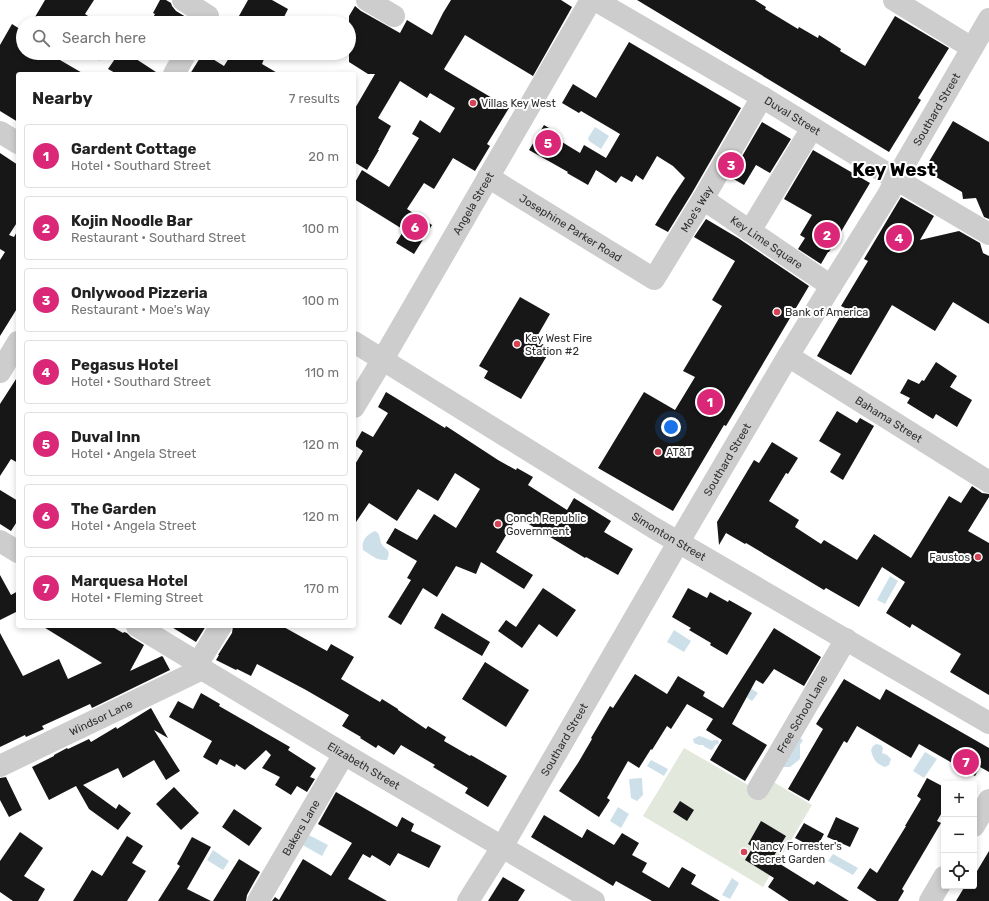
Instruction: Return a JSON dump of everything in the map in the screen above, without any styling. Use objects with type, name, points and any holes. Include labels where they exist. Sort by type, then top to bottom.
[{"type":"street","points":[[183,0],[210,13]]},
{"type":"street","points":[[367,0],[394,16]]},
{"type":"street","name":"Angela Street","points":[[356,404],[591,0]]},
{"type":"street","name":"Duval Street","points":[[595,0],[762,97],[989,234]]},
{"type":"street","points":[[894,0],[972,48]]},
{"type":"street","name":"Southard Street","points":[[468,901],[502,847],[788,356],[889,193],[989,19]]},
{"type":"street","points":[[175,72],[182,60]]},
{"type":"street","name":"Moe's Way","points":[[654,279],[703,199],[762,97]]},
{"type":"street","points":[[750,231],[812,128]]},
{"type":"street","points":[[0,132],[16,142]]},
{"type":"street","name":"Josephine Parker Road","points":[[488,177],[654,279]]},
{"type":"street","name":"Key Lime Square","points":[[703,199],[831,286]]},
{"type":"street","name":"Simonton Street","points":[[356,343],[654,528],[989,723]]},
{"type":"street","points":[[0,372],[16,346]]},
{"type":"street","name":"Bahama Street","points":[[788,356],[989,482]]},
{"type":"street","points":[[0,541],[16,551]]},
{"type":"street","name":"Elizabeth Street","points":[[140,628],[344,754],[594,901]]},
{"type":"street","points":[[200,666],[220,628]]},
{"type":"street","name":"Free School Lane","points":[[758,789],[846,639]]},
{"type":"street","name":"Windsor Lane","points":[[0,766],[200,666]]},
{"type":"street","name":"Bakers Lane","points":[[258,901],[344,754]]},
{"type":"street","points":[[977,821],[989,800]]},
{"type":"street","points":[[930,901],[941,882]]},
{"type":"shaded area","points":[[595,127],[609,136],[601,149],[589,141],[588,138]]},
{"type":"shaded area","points":[[375,531],[379,534],[381,543],[389,553],[387,560],[377,559],[363,550],[365,539],[369,534]]},
{"type":"shaded area","points":[[890,576],[898,581],[885,604],[877,600]]},
{"type":"shaded area","points":[[674,630],[691,641],[684,652],[667,642]]},
{"type":"shaded area","points":[[741,682],[758,693],[752,701],[736,690]]},
{"type":"shaded area","points":[[699,736],[712,741],[718,740],[719,742],[711,750],[703,745],[694,743],[693,739]]},
{"type":"shaded area","points":[[798,737],[803,740],[800,745],[800,759],[790,767],[783,767]]},
{"type":"shaded area","points":[[876,744],[881,745],[883,748],[882,753],[891,759],[889,765],[885,767],[877,763],[873,756],[871,750]]},
{"type":"shaded area","name":"Nancy Forrester's Secret Garden","points":[[684,748],[762,793],[770,780],[812,805],[763,887],[643,816]]},
{"type":"shaded area","points":[[925,752],[937,759],[924,778],[913,771]]},
{"type":"shaded area","points":[[651,760],[668,769],[664,776],[647,766]]},
{"type":"shaded area","points":[[642,778],[643,795],[637,801],[631,798],[629,779]]},
{"type":"shaded area","points":[[618,807],[629,814],[621,828],[610,821]]},
{"type":"shaded area","points":[[305,833],[328,845],[322,856],[299,843]]},
{"type":"shaded area","points":[[213,850],[229,861],[223,870],[207,860]]},
{"type":"shaded area","points":[[833,854],[858,868],[853,875],[828,861]]},
{"type":"shaded area","points":[[732,878],[739,883],[730,899],[722,895]]},
{"type":"building","points":[[45,0],[94,0],[85,14],[88,16],[36,16]]},
{"type":"building","points":[[160,0],[166,0],[171,3],[176,11],[184,16],[154,16],[155,14],[153,13]]},
{"type":"building","points":[[248,0],[272,0],[288,9],[284,16],[239,16]]},
{"type":"building","points":[[451,0],[561,0],[572,7],[533,76],[465,35],[444,69],[509,108],[487,144],[490,146],[475,171],[453,158],[434,189],[424,183],[407,209],[432,225],[414,254],[396,243],[404,230],[356,200],[356,180],[362,170],[389,187],[419,138],[412,134],[420,120],[440,133],[455,108],[430,93],[427,98],[400,81],[378,118],[391,126],[379,150],[367,170],[356,163],[356,107],[375,74],[368,74],[349,62],[349,60],[356,60],[356,16],[349,16],[355,6],[361,11],[400,33],[407,20],[432,35]]},
{"type":"building","points":[[637,0],[755,0],[766,7],[765,9],[798,29],[799,27],[818,38],[819,35],[841,49],[840,51],[865,66],[895,16],[949,48],[918,98],[921,100],[889,152]]},
{"type":"building","points":[[12,24],[16,27],[16,60],[60,60],[81,72],[16,72],[16,121],[0,111],[0,45]]},
{"type":"building","points":[[629,42],[741,108],[668,232],[655,225],[685,178],[673,166],[657,156],[643,180],[636,175],[632,182],[621,176],[616,183],[596,170],[588,185],[529,150],[544,125],[559,134],[557,139],[580,153],[584,145],[606,158],[620,134],[581,111],[579,113],[562,103],[573,84],[596,98]]},
{"type":"building","points":[[114,60],[138,60],[156,72],[113,72],[108,69]]},
{"type":"building","points":[[199,60],[214,60],[224,66],[228,60],[264,60],[262,64],[276,72],[191,72]]},
{"type":"building","points":[[953,121],[989,142],[989,219],[984,217],[976,198],[963,199],[962,192],[924,170]]},
{"type":"building","points":[[762,122],[791,139],[770,173],[756,165],[744,185],[730,177]]},
{"type":"building","points":[[813,150],[870,183],[821,264],[798,249],[805,238],[800,235],[812,215],[784,199]]},
{"type":"building","points":[[0,153],[16,164],[16,224],[9,235],[14,237],[16,234],[16,310],[0,336],[0,260],[5,252],[0,249]]},
{"type":"building","points":[[901,197],[934,216],[920,240],[959,231],[980,243],[983,253],[989,256],[989,324],[953,302],[935,331],[892,305],[851,375],[817,356],[845,308],[841,306],[868,261],[864,259]]},
{"type":"building","points":[[706,219],[738,238],[809,286],[726,426],[724,425],[673,511],[598,468],[644,392],[675,410],[695,377],[683,371],[722,306],[712,300],[735,261],[694,237]]},
{"type":"building","name":"Key West Fire Station #2","points":[[520,297],[550,314],[535,340],[551,349],[521,399],[484,378],[488,371],[479,366]]},
{"type":"building","points":[[936,362],[957,376],[950,387],[972,400],[957,427],[936,414],[933,419],[907,403],[910,398],[900,393],[908,379],[919,384],[922,380],[924,381]]},
{"type":"building","points":[[16,379],[16,462],[11,459],[0,476],[0,404]]},
{"type":"building","points":[[386,392],[445,428],[446,426],[498,460],[533,477],[528,485],[567,510],[574,498],[611,521],[604,532],[633,549],[618,575],[586,557],[585,558],[517,517],[496,552],[533,575],[524,589],[481,562],[476,574],[456,566],[437,597],[423,588],[401,625],[388,617],[411,580],[407,578],[417,561],[386,543],[395,528],[417,540],[434,514],[456,528],[480,489],[455,473],[438,501],[418,489],[397,521],[369,503],[356,522],[356,463],[363,451],[356,446],[356,442],[362,431],[373,437],[388,413],[378,407]]},
{"type":"building","points":[[837,411],[857,423],[860,418],[874,426],[843,480],[830,472],[841,454],[819,441]]},
{"type":"building","points":[[772,442],[798,458],[788,474],[786,473],[769,501],[799,520],[795,527],[821,544],[824,540],[857,560],[874,534],[911,558],[949,496],[961,503],[972,486],[982,493],[989,494],[989,497],[968,531],[989,543],[989,695],[950,672],[961,654],[912,624],[910,628],[886,613],[905,582],[882,567],[859,607],[826,588],[824,590],[746,543],[745,544],[726,533],[719,545],[717,522],[754,460],[759,463]]},
{"type":"building","points":[[0,490],[16,500],[16,523],[11,531],[0,524]]},
{"type":"building","points":[[0,575],[11,595],[16,592],[16,612],[0,620]]},
{"type":"building","points":[[543,588],[576,610],[557,637],[539,624],[522,648],[498,631],[506,620],[516,627]]},
{"type":"building","points":[[688,588],[707,598],[710,592],[728,602],[729,600],[752,613],[727,655],[710,645],[711,643],[689,630],[691,628],[672,617]]},
{"type":"building","points":[[442,613],[490,642],[482,656],[434,628]]},
{"type":"building","points":[[45,628],[114,628],[123,633],[127,633],[144,645],[130,671],[162,656],[170,670],[92,708],[90,704],[42,726],[44,729],[26,737],[25,735],[0,747],[0,633],[23,676],[59,659],[68,679],[102,663]]},
{"type":"building","points":[[173,628],[205,628],[196,642]]},
{"type":"building","points":[[233,628],[286,628],[327,651],[331,644],[354,657],[341,679],[380,702],[382,699],[426,729],[428,726],[446,737],[444,741],[507,776],[488,807],[465,793],[468,788],[433,767],[435,765],[401,745],[394,755],[378,745],[376,748],[360,738],[361,737],[342,726],[349,715],[306,690],[257,664],[251,676],[216,660],[232,633]]},
{"type":"building","points":[[774,628],[821,657],[804,686],[774,669],[763,684],[756,680],[732,724],[767,745],[745,781],[710,760],[722,740],[706,730],[713,719],[687,704],[671,729],[667,726],[639,768],[628,761],[607,798],[610,800],[599,817],[559,791],[578,763],[610,706],[613,708],[635,674],[667,694],[678,676],[705,692],[703,696],[723,708]]},
{"type":"building","points":[[485,662],[529,690],[506,727],[462,699]]},
{"type":"building","points":[[844,679],[880,700],[886,689],[989,748],[989,772],[980,767],[975,776],[919,744],[911,758],[857,726],[847,743],[844,741],[809,801],[788,789],[823,729],[816,724]]},
{"type":"building","points":[[201,693],[220,704],[219,706],[290,747],[288,750],[316,768],[310,777],[315,779],[307,792],[297,786],[291,795],[275,785],[280,777],[262,768],[271,755],[266,750],[245,770],[236,764],[235,767],[220,759],[217,765],[203,757],[212,741],[169,717],[178,701],[193,709]]},
{"type":"building","points":[[151,708],[168,738],[154,730],[180,771],[166,780],[154,760],[123,778],[118,768],[83,785],[116,809],[119,804],[131,813],[118,830],[89,809],[76,786],[49,800],[32,767],[67,748],[68,749],[89,739],[91,742],[116,727],[117,729]]},
{"type":"building","points":[[6,777],[22,810],[9,817],[0,800],[0,778]]},
{"type":"building","points":[[927,778],[941,785],[941,814],[937,821],[941,823],[902,889],[904,891],[898,901],[877,901],[857,888],[870,868],[877,873],[921,799],[917,796]]},
{"type":"building","points":[[174,787],[199,813],[181,830],[156,804]]},
{"type":"building","points":[[336,792],[397,827],[402,817],[414,824],[411,831],[441,846],[429,868],[398,853],[390,866],[372,855],[370,858],[363,854],[348,879],[387,901],[272,901],[275,897],[279,900],[303,859],[331,876],[352,843],[318,824]]},
{"type":"building","points":[[680,801],[694,810],[687,821],[673,812]]},
{"type":"building","points":[[234,809],[262,828],[249,846],[222,827]]},
{"type":"building","points":[[544,815],[582,838],[587,829],[614,845],[622,833],[639,843],[632,855],[647,863],[642,872],[669,888],[682,867],[696,875],[691,884],[720,901],[652,901],[616,881],[613,886],[531,837]]},
{"type":"building","points":[[836,817],[859,828],[850,847],[827,837]]},
{"type":"building","points":[[761,821],[786,836],[772,859],[814,885],[817,881],[849,901],[789,901],[768,887],[774,878],[745,860],[753,847],[748,844]]},
{"type":"building","points":[[804,823],[824,834],[816,849],[795,838]]},
{"type":"building","points":[[20,832],[43,848],[24,876],[45,889],[38,901],[13,901],[0,892],[0,861]]},
{"type":"building","points":[[127,836],[143,846],[132,863],[146,871],[127,901],[73,901],[92,870],[102,876]]},
{"type":"building","points":[[192,837],[211,847],[187,889],[211,901],[158,901],[180,866],[177,864]]},
{"type":"building","points":[[989,851],[989,901],[956,901],[963,889],[977,889],[977,871]]},
{"type":"building","points":[[239,859],[260,872],[247,895],[246,901],[213,901]]},
{"type":"building","points":[[503,877],[525,890],[518,901],[488,901]]},
{"type":"place","name":"Villas Key West","points":[[473,103]]},
{"type":"place","name":"Duval Inn","points":[[548,143]]},
{"type":"place","name":"Onlywood Pizzeria","points":[[731,165]]},
{"type":"place","name":"The Garden","points":[[415,227]]},
{"type":"place","name":"Kojin Noodle Bar","points":[[827,235]]},
{"type":"place","name":"Pegasus Hotel","points":[[899,238]]},
{"type":"place","name":"Bank of America","points":[[777,312]]},
{"type":"place","name":"Key West Fire Station #2","points":[[517,344]]},
{"type":"place","name":"Gardent Cottage","points":[[710,402]]},
{"type":"place","name":"AT&T","points":[[658,452]]},
{"type":"place","name":"Conch Republic Government","points":[[498,524]]},
{"type":"place","name":"Faustos","points":[[978,557]]},
{"type":"place","name":"Marquesa Hotel","points":[[966,762]]},
{"type":"place","name":"Nancy Forrester's Secret Garden","points":[[744,852]]},
{"type":"district","name":"Key West","points":[[894,169]]}]
